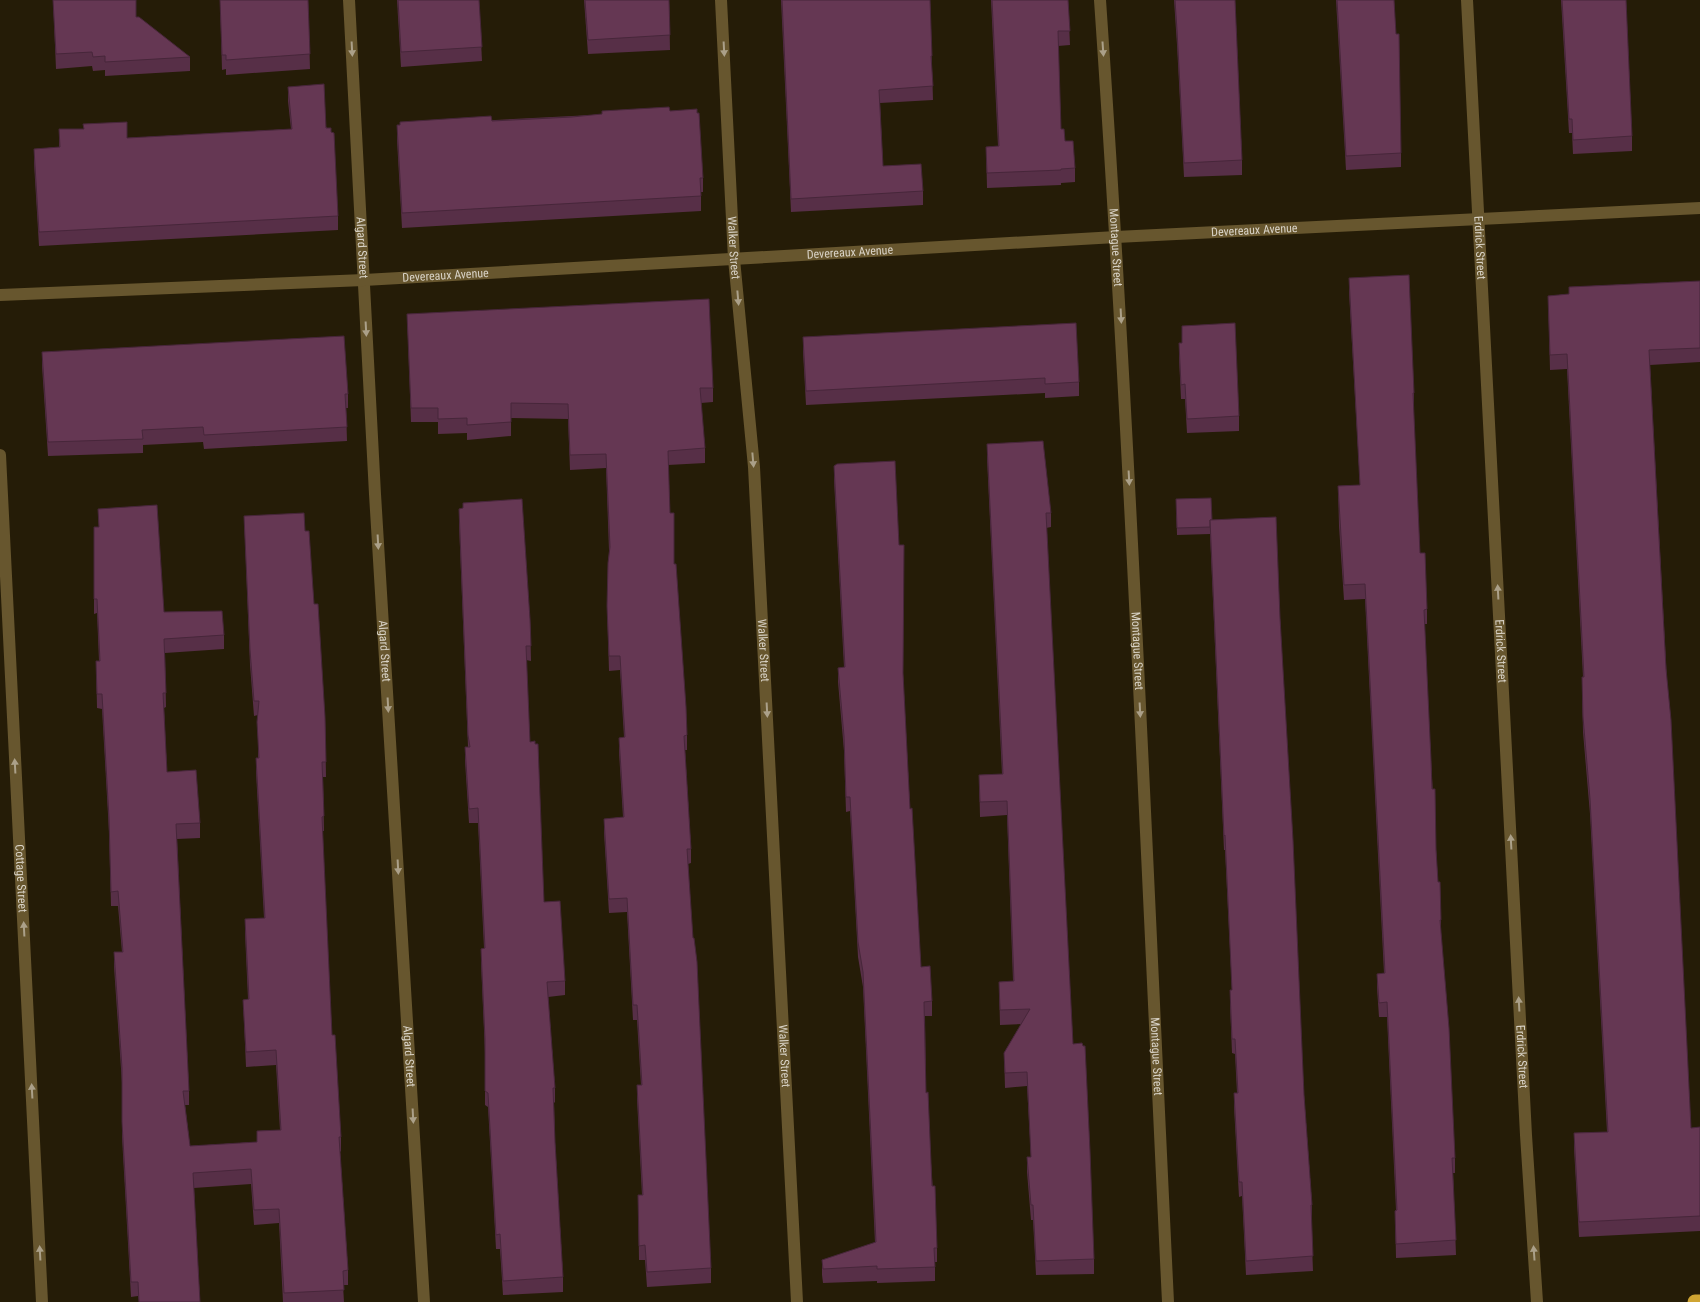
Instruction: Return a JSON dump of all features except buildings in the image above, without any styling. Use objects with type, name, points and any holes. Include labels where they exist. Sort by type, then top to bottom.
[{"type":"highway","points":[[1695,1302],[1700,1302]]},
{"type":"street","name":"Algard Street","points":[[350,0],[375,494],[424,1302]]},
{"type":"street","name":"Walker Street","points":[[721,0],[734,259],[755,477],[797,1302]]},
{"type":"street","name":"Montague Street","points":[[1100,0],[1129,468],[1168,1302]]},
{"type":"street","name":"Erdrick Street","points":[[1467,0],[1526,1135],[1537,1302]]},
{"type":"street","name":"Devereaux Avenue","points":[[0,295],[364,280],[1116,237],[1700,208]]},
{"type":"street","name":"Cottage Street","points":[[0,455],[42,1302]]}]
